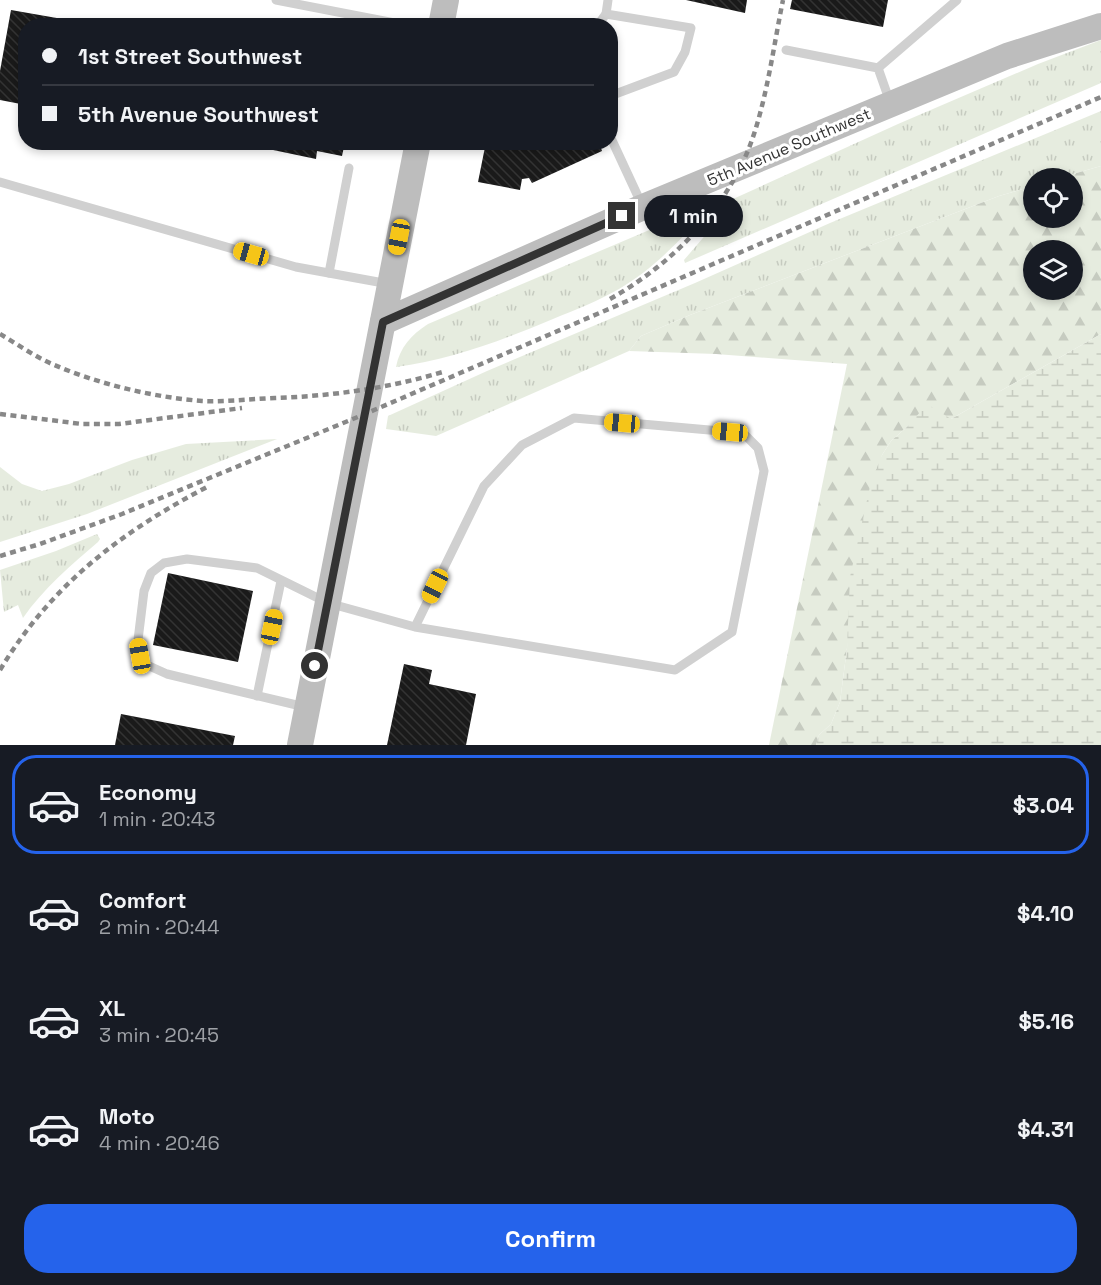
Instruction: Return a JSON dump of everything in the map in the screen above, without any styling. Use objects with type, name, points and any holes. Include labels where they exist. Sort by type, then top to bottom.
[{"type":"street","points":[[443,18],[446,0]]},
{"type":"street","name":"5th Avenue Southwest","points":[[383,322],[643,207],[1007,56],[1101,26]]},
{"type":"street","points":[[300,745],[416,150]]},
{"type":"lane","points":[[276,0],[369,18]]},
{"type":"lane","points":[[603,18],[609,0]]},
{"type":"lane","points":[[878,68],[957,0]]},
{"type":"lane","points":[[606,14],[691,28],[685,52],[674,72],[618,93]]},
{"type":"lane","points":[[786,50],[878,68]]},
{"type":"lane","points":[[878,68],[891,105]]},
{"type":"lane","points":[[617,150],[643,207]]},
{"type":"lane","points":[[329,273],[349,168]]},
{"type":"lane","points":[[0,182],[296,267],[390,284]]},
{"type":"lane","points":[[307,708],[167,674],[147,665],[140,656],[138,640],[144,591],[151,573],[164,563],[187,559],[257,568],[327,603],[415,627],[675,670],[732,632],[764,471],[758,448],[743,433],[574,418],[522,445],[484,486],[415,627]]},
{"type":"lane","points":[[257,696],[281,581]]},
{"type":"green space","points":[[1101,40],[1101,83],[685,263],[684,260],[733,199],[898,124],[1038,64]]},
{"type":"green space","points":[[1101,111],[1101,166],[1083,171],[1083,168],[1023,168],[1023,189],[999,196],[690,315],[641,336],[629,351],[436,436],[386,429],[388,416],[830,223]]},
{"type":"green space","points":[[1101,166],[1101,334],[951,419],[908,426],[891,441],[882,455],[847,648],[840,702],[831,724],[819,735],[816,745],[769,745],[847,364],[716,354],[629,351],[641,336],[690,315],[999,196],[1023,189],[1023,228],[1083,228],[1083,171]]},
{"type":"green space","points":[[713,203],[681,239],[657,261],[632,281],[611,293],[496,342],[436,360],[396,367],[400,353],[407,342],[428,324]]},
{"type":"green space","points":[[1101,334],[1101,745],[816,745],[819,735],[831,724],[840,702],[847,648],[850,577],[871,482],[882,455],[891,441],[927,404],[951,419]]},
{"type":"green space","points":[[277,439],[87,514],[0,542],[0,467],[22,484],[42,491],[186,444]]},
{"type":"green space","points":[[97,534],[100,539],[98,542],[48,587],[23,618],[18,605],[4,612],[0,570]]},
{"type":"building","points":[[686,0],[747,0],[745,13]]},
{"type":"building","points":[[792,0],[888,0],[883,27],[790,9]]},
{"type":"building","points":[[11,10],[57,18],[18,18],[18,103],[0,100],[0,71]]},
{"type":"building","points":[[273,150],[343,150],[342,156],[317,151],[316,159]]},
{"type":"building","points":[[484,150],[602,151],[532,183],[529,178],[522,179],[520,190],[478,182]]},
{"type":"building","points":[[168,573],[253,591],[238,662],[153,645]]},
{"type":"building","points":[[404,664],[432,670],[429,684],[476,694],[466,745],[387,745]]},
{"type":"building","points":[[121,714],[235,736],[233,745],[115,745]]},
{"type":"railway","points":[[610,299],[634,284],[678,250],[715,208],[731,185],[744,160],[759,118],[783,0]]},
{"type":"railway","points":[[0,556],[122,514],[365,414],[1101,97]]},
{"type":"railway","points":[[0,334],[45,361],[88,378],[145,393],[202,401],[340,393],[404,382],[446,371]]},
{"type":"railway","points":[[0,414],[82,424],[119,424],[242,408]]},
{"type":"railway","points":[[0,670],[42,612],[91,563],[147,522],[209,486]]},
{"type":"route","points":[[315,666],[383,322],[622,216]]}]
